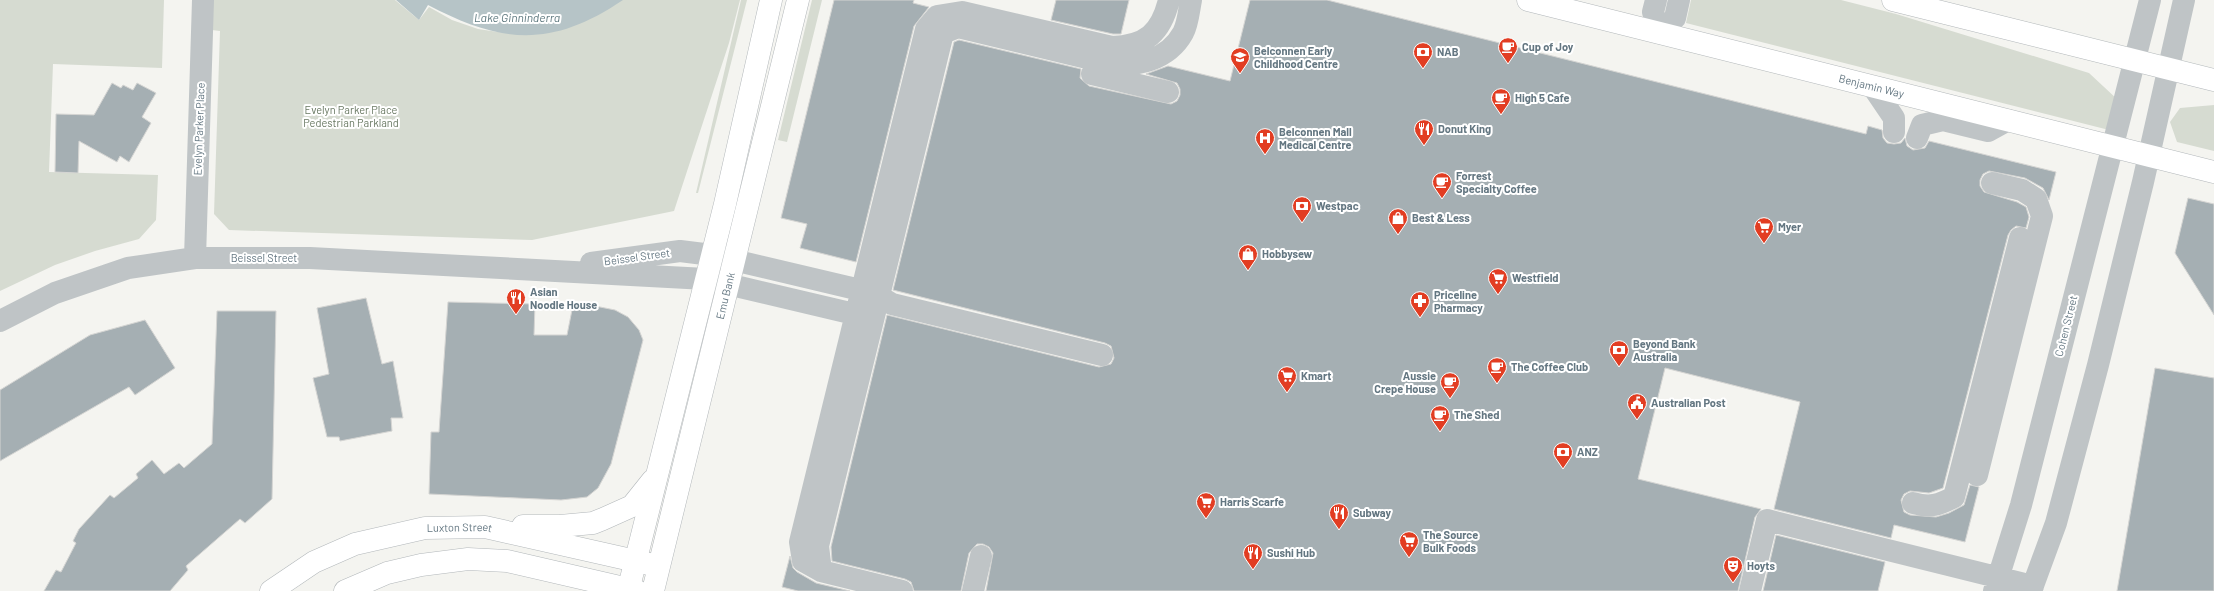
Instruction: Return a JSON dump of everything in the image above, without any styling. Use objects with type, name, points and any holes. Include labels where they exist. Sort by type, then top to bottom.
[{"type":"main road","name":"Emu Bank","points":[[631,590],[636,561],[712,255],[772,0]]},
{"type":"main road","name":"Emu Bank","points":[[653,591],[798,0]]},
{"type":"main road","name":"Benjamin Way","points":[[1528,0],[2214,172]]},
{"type":"main road","points":[[1895,0],[2214,80]]},
{"type":"main road","points":[[485,527],[560,526],[594,523],[632,506],[657,475]]},
{"type":"main road","name":"Luxton Street","points":[[271,591],[314,562],[355,544],[425,528],[485,527],[659,567]]},
{"type":"main road","points":[[345,591],[386,573],[421,565],[468,560],[508,561],[631,590]]},
{"type":"street","name":"Evelyn Parker Place","points":[[195,258],[203,0]]},
{"type":"street","points":[[902,591],[821,571],[803,561],[800,542],[863,296],[926,29],[937,16],[962,12],[1112,47],[1128,46],[1143,41],[1153,34],[1166,15],[1170,0]]},
{"type":"street","points":[[863,296],[943,33],[958,27],[1108,63],[1133,66],[1156,59],[1173,45],[1183,32],[1191,0]]},
{"type":"street","points":[[1656,0],[1653,12],[1659,33],[1675,18],[1679,0]]},
{"type":"street","name":"Cohen Street","points":[[1997,584],[2021,505],[2150,0]]},
{"type":"street","points":[[1750,591],[1767,520],[1997,584],[2032,588],[2056,523],[2149,156],[2184,0]]},
{"type":"street","points":[[863,296],[923,57],[930,48],[956,41],[1168,92]]},
{"type":"street","points":[[1873,86],[1894,118],[1894,132]]},
{"type":"street","points":[[1917,138],[1922,125],[1943,120],[1988,131],[2008,120]]},
{"type":"street","points":[[1977,475],[2042,216],[2036,198],[2022,190],[1992,183]]},
{"type":"street","points":[[1913,503],[1927,507],[1938,506],[1954,496],[2020,238]]},
{"type":"street","name":"Beissel Street","points":[[540,270],[680,251],[712,255],[734,260],[863,296]]},
{"type":"street","name":"Beissel Street","points":[[0,322],[55,293],[92,279],[128,268],[195,258],[310,258],[706,279],[728,284],[863,296]]},
{"type":"street","points":[[863,296],[1102,355]]},
{"type":"street","points":[[973,591],[981,556]]},
{"type":"green space","points":[[0,0],[164,0],[162,68],[53,64],[49,172],[158,175],[156,220],[139,239],[95,251],[55,265],[0,291]]},
{"type":"green space","name":"Evelyn Parker Place Pedestrian Parkland","points":[[213,0],[395,0],[419,20],[429,7],[452,20],[478,29],[505,33],[618,0],[740,0],[729,43],[674,211],[532,240],[229,230],[214,214],[220,31],[212,30]]},
{"type":"green space","points":[[741,0],[747,0],[698,193],[696,193]]},
{"type":"green space","points":[[812,0],[822,0],[787,142],[778,140]]},
{"type":"green space","points":[[1691,0],[1841,0],[1896,14],[2089,73],[2118,100],[2109,130],[1686,23]]},
{"type":"green space","points":[[2214,105],[2214,151],[2177,142],[2170,122],[2180,108]]},
{"type":"water","name":"Lake Ginninderra","points":[[396,0],[623,0],[597,16],[573,27],[550,33],[527,35],[503,33],[480,27],[455,18],[428,5],[419,20]]},
{"type":"building","points":[[834,0],[914,0],[913,3],[929,7],[914,26],[856,262],[800,248],[807,224],[781,218]]},
{"type":"building","points":[[1056,0],[1129,0],[1121,34],[1113,34],[1051,20]]},
{"type":"building","name":"Westfield","points":[[1250,0],[1327,0],[1866,134],[1868,126],[1882,130],[1883,138],[1887,143],[1901,143],[1905,138],[1907,146],[1913,150],[1925,148],[1929,141],[2056,172],[2049,200],[2043,188],[2025,178],[1989,171],[1983,174],[1980,180],[1980,186],[1984,192],[2017,202],[2026,207],[2029,217],[2026,228],[2016,226],[2008,235],[1943,488],[1929,493],[1910,491],[1904,494],[1901,500],[1904,512],[1910,515],[1936,517],[1949,513],[1964,505],[1970,485],[1979,487],[1965,542],[1894,525],[1891,538],[1774,509],[1800,402],[1665,368],[1638,479],[1761,509],[1755,517],[1738,591],[986,591],[993,553],[989,547],[983,544],[977,544],[969,553],[961,591],[914,591],[911,582],[905,579],[832,561],[831,547],[887,315],[1099,367],[1111,364],[1114,358],[1111,346],[1105,343],[893,290],[954,42],[959,40],[1081,69],[1080,78],[1089,86],[1171,104],[1177,101],[1180,95],[1180,89],[1177,83],[1146,74],[1168,66],[1230,81]]},
{"type":"building","points":[[112,83],[121,88],[123,85],[133,90],[137,83],[156,93],[142,117],[151,123],[129,162],[120,156],[117,162],[79,141],[78,173],[55,172],[56,114],[94,115]]},
{"type":"building","points":[[2188,198],[2214,204],[2214,315],[2175,253]]},
{"type":"building","points":[[366,298],[382,364],[393,361],[403,418],[391,418],[392,431],[340,441],[339,437],[327,437],[313,378],[329,374],[317,308]]},
{"type":"building","points":[[448,302],[535,304],[534,335],[567,335],[573,305],[585,304],[615,310],[628,317],[639,330],[643,340],[611,464],[598,488],[587,497],[561,500],[429,494],[431,432],[439,432]]},
{"type":"building","points":[[217,311],[276,311],[272,499],[245,523],[240,519],[186,566],[188,570],[170,591],[44,591],[56,570],[61,572],[76,543],[73,541],[79,529],[110,495],[114,498],[138,478],[136,474],[152,460],[164,474],[179,463],[184,468],[212,444]]},
{"type":"building","points":[[145,320],[175,368],[135,395],[129,387],[0,461],[0,390],[90,335]]},
{"type":"building","points":[[2155,368],[2214,378],[2214,591],[2117,591]]},
{"type":"building","points":[[1776,535],[1885,562],[1878,591],[1763,591]]},
{"type":"building","points":[[790,556],[793,568],[797,572],[816,583],[850,591],[798,591],[782,587]]},
{"type":"place","name":"Cup of Joy","points":[[1508,64]]},
{"type":"place","name":"NAB","points":[[1423,69]]},
{"type":"place","name":"Belconnen Early Childhood Centre","points":[[1240,74]]},
{"type":"place","name":"High 5 Cafe","points":[[1501,115]]},
{"type":"place","name":"Donut King","points":[[1424,146]]},
{"type":"place","name":"Belconnen Mall Medical Centre","points":[[1265,155]]},
{"type":"place","name":"Forrest Specialty Coffee","points":[[1442,199]]},
{"type":"place","name":"Westpac","points":[[1302,223]]},
{"type":"place","name":"Best & Less","points":[[1398,235]]},
{"type":"place","name":"Myer","points":[[1764,244]]},
{"type":"place","name":"Hobbysew","points":[[1248,271]]},
{"type":"place","name":"Westfield","points":[[1498,295]]},
{"type":"place","name":"Asian Noodle House","points":[[516,315]]},
{"type":"place","name":"Priceline Pharmacy","points":[[1420,318]]},
{"type":"place","name":"Beyond Bank Australia","points":[[1619,367]]},
{"type":"place","name":"The Coffee Club","points":[[1497,384]]},
{"type":"place","name":"Kmart","points":[[1287,393]]},
{"type":"place","name":"Aussie Crepe House","points":[[1450,399]]},
{"type":"place","name":"Australian Post","points":[[1637,420]]},
{"type":"place","name":"The Shed","points":[[1440,432]]},
{"type":"place","name":"ANZ","points":[[1563,469]]},
{"type":"place","name":"Harris Scarfe","points":[[1206,519]]},
{"type":"place","name":"Subway","points":[[1339,530]]},
{"type":"place","name":"The Source Bulk Foods","points":[[1409,558]]},
{"type":"place","name":"Sushi Hub","points":[[1253,570]]},
{"type":"place","name":"Hoyts","points":[[1733,583]]}]
